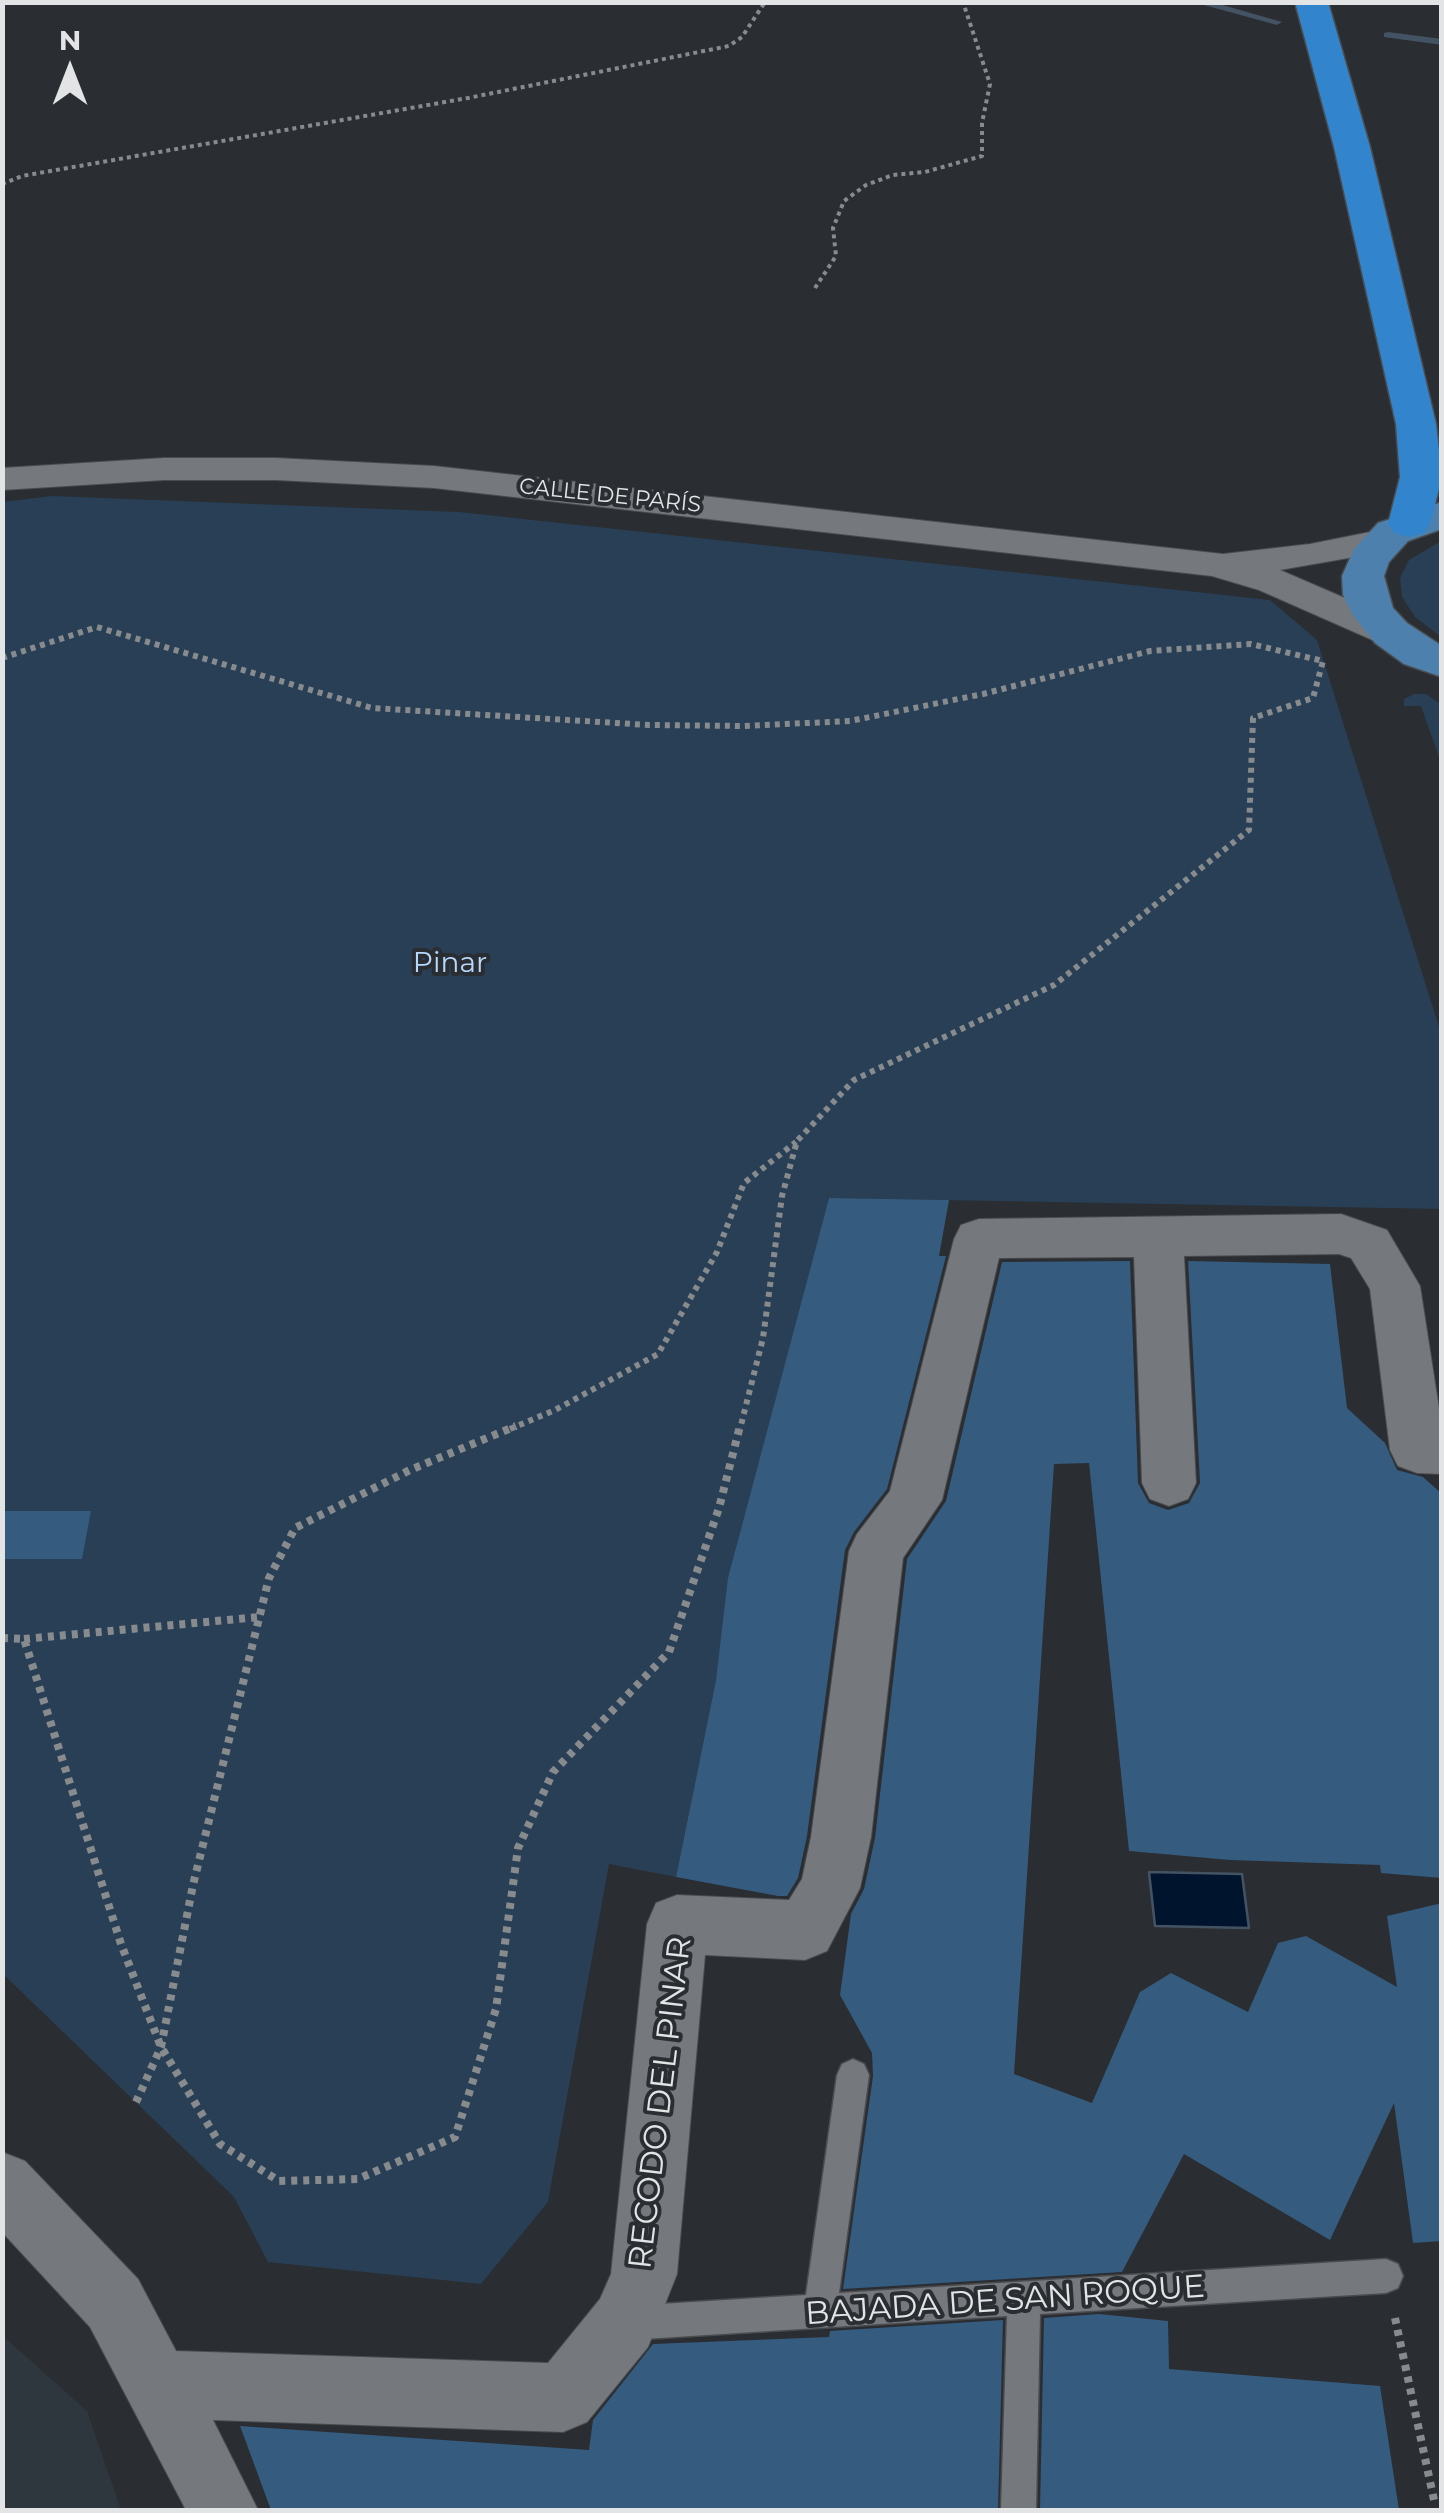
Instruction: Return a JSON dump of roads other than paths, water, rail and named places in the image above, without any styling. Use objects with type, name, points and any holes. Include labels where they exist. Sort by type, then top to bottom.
[{"type":"highway","points":[[1311,2],[1352,147],[1416,424],[1421,477],[1410,527]]},
{"type":"highway","points":[[1342,2],[1442,388]]},
{"type":"main road","points":[[1410,527],[1369,558],[1363,576],[1365,595],[1374,614],[1424,658]]},
{"type":"street","points":[[2,456],[66,473]]},
{"type":"street","name":"CALLE DE PARÍS","points":[[2,479],[66,473],[276,469],[434,477],[1215,564],[1310,556],[1410,527]]},
{"type":"street","name":"CALLE DE PARÍS","points":[[1215,564],[1324,602],[1424,658]]},
{"type":"street","name":"RECODO DEL PINAR","points":[[156,2384],[563,2398],[624,2324],[644,2274],[677,1924],[805,1930],[830,1888],[840,1837],[876,1551],[914,1500],[979,1239],[1341,1234],[1370,1244],[1394,1286],[1416,1450],[1442,1451]]},
{"type":"street","points":[[1161,1236],[1158,1275],[1170,1483]]},
{"type":"street","points":[[2,2184],[114,2303],[222,2510]]},
{"type":"lane","points":[[820,2312],[853,2075]]},
{"type":"lane","name":"BAJADA DE SAN ROQUE","points":[[624,2324],[1386,2276]]},
{"type":"lane","points":[[1018,2510],[1024,2300]]},
{"type":"waterway","points":[[1198,2],[1277,22]]},
{"type":"waterway","points":[[1388,35],[1442,42]]},
{"type":"park label","name":"Pinar","points":[[450,964]]}]
